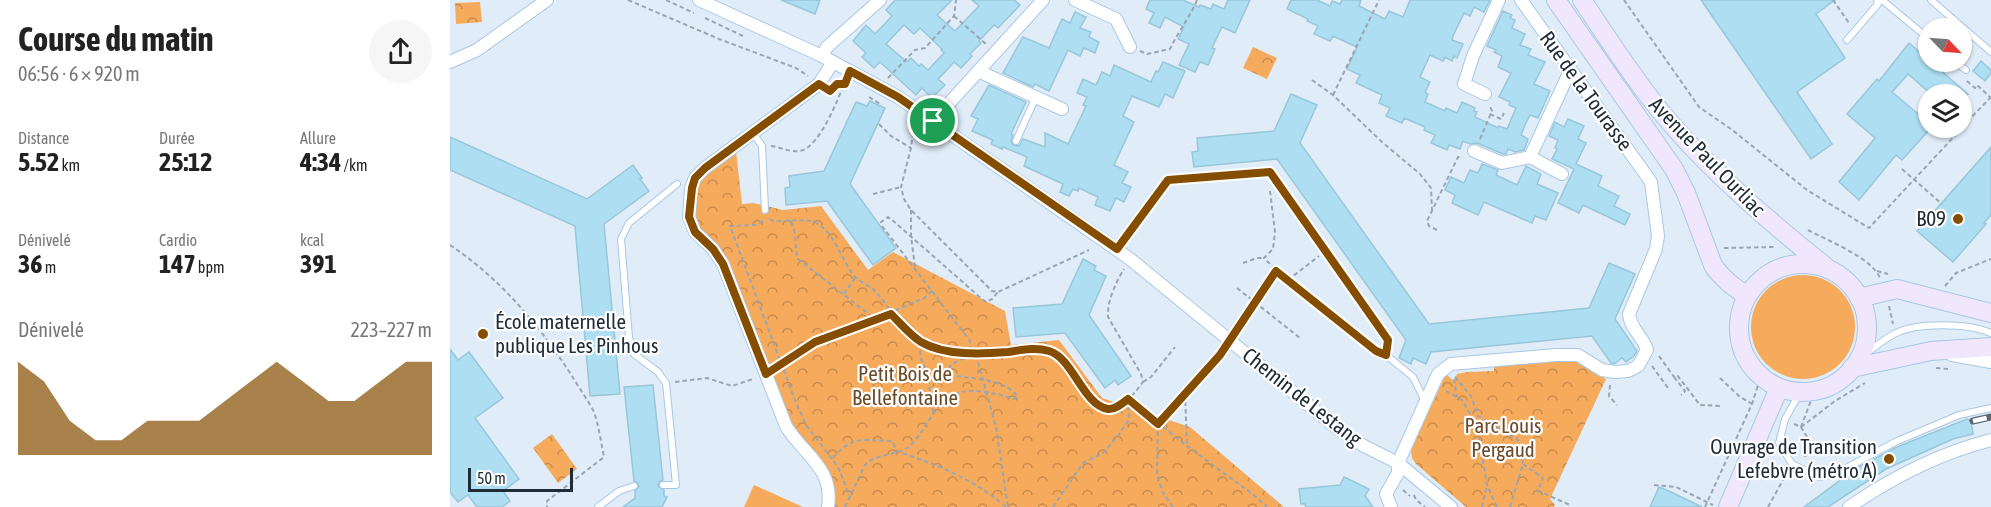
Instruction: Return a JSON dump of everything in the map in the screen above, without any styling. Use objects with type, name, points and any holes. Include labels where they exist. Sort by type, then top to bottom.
[{"type":"main road","name":"Avenue Paul Ourliac","points":[[1556,0],[1674,169],[1686,193],[1713,265],[1732,286],[1747,296]]},
{"type":"main road","name":"Avenue Paul Ourliac","points":[[1582,0],[1647,96],[1697,152],[1771,222],[1828,269]]},
{"type":"main road","points":[[1805,264],[1828,269],[1844,278],[1859,298],[1865,312],[1867,326],[1863,348],[1855,364],[1829,386],[1808,391],[1779,388],[1761,376],[1744,353],[1739,324],[1747,296],[1761,280],[1779,268],[1805,264]]},
{"type":"main road","points":[[1859,298],[1897,289],[1991,313]]},
{"type":"main road","points":[[1855,364],[1933,359],[1991,347]]},
{"type":"main road","points":[[1722,506],[1779,388]]},
{"type":"street","points":[[450,62],[477,50],[547,0]]},
{"type":"street","name":"Chemin de Lestang","points":[[699,0],[827,59],[881,87],[927,124],[1117,249],[1351,438],[1398,463],[1451,507]]},
{"type":"street","points":[[828,507],[828,485],[825,474],[786,426],[723,264],[713,249],[695,232],[689,217],[695,178],[816,82],[827,59],[827,47],[880,0]]},
{"type":"street","points":[[927,124],[1043,0]]},
{"type":"street","points":[[1075,0],[1116,19],[1130,47]]},
{"type":"street","points":[[1485,93],[1464,84],[1473,56],[1499,0]]},
{"type":"street","name":"Rue de la Tourasse","points":[[1521,0],[1651,182],[1658,236],[1656,249],[1629,314],[1630,323],[1644,341],[1648,361]]},
{"type":"street","points":[[1530,157],[1570,70]]},
{"type":"street","points":[[978,71],[1062,109]]},
{"type":"street","points":[[1474,152],[1502,163],[1530,157],[1562,174]]},
{"type":"street","points":[[1391,507],[1386,494],[1398,473],[1398,463],[1438,374],[1450,364],[1578,355],[1602,370],[1615,372],[1628,371],[1648,361]]},
{"type":"street","points":[[1933,359],[1991,362]]},
{"type":"street","points":[[1849,507],[1882,484],[1920,464],[1991,440]]},
{"type":"lane","points":[[1846,40],[1878,4],[1877,0]]},
{"type":"lane","points":[[1882,0],[1918,30]]},
{"type":"lane","points":[[1931,0],[1991,52]]},
{"type":"lane","points":[[1016,141],[1036,97]]},
{"type":"lane","points":[[753,133],[762,146],[765,210]]},
{"type":"lane","points":[[1117,249],[1168,180],[1270,172],[1388,340],[1386,355],[1413,376],[1425,402]]},
{"type":"lane","points":[[663,485],[676,485],[666,383],[658,372],[634,354],[629,337],[621,239],[630,223],[677,184]]},
{"type":"lane","points":[[1855,364],[1895,333],[1918,327],[1952,325],[1991,333]]},
{"type":"lane","points":[[1808,391],[1785,419],[1779,443],[1792,464],[1819,477],[1835,474],[1895,442],[1959,415],[1991,408]]},
{"type":"lane","points":[[598,507],[619,491],[634,486]]},
{"type":"path","points":[[628,0],[719,39],[796,68],[830,91],[837,84],[845,84]]},
{"type":"path","points":[[881,87],[915,50],[924,48],[954,16],[956,0]]},
{"type":"path","points":[[1130,47],[1147,54],[1170,49],[1180,28],[1191,16],[1197,0]]},
{"type":"path","points":[[1333,95],[1378,0]]},
{"type":"path","points":[[1624,0],[1700,107],[1807,190],[1869,228],[1952,138]]},
{"type":"path","points":[[1833,0],[1855,31]]},
{"type":"path","points":[[954,16],[994,52]]},
{"type":"path","points":[[762,146],[793,151],[804,150],[817,138],[850,71]]},
{"type":"path","points":[[1312,80],[1333,95],[1382,142],[1420,174],[1431,188],[1432,211]]},
{"type":"path","points":[[1437,230],[1429,226],[1427,221],[1458,157],[1468,160],[1474,152],[1492,111],[1485,93]]},
{"type":"path","points":[[865,95],[885,106]]},
{"type":"path","points":[[1972,117],[1991,98]]},
{"type":"path","points":[[1490,114],[1501,119],[1504,113]]},
{"type":"path","points":[[927,124],[915,122],[901,187],[904,199],[911,210],[992,291],[998,292]]},
{"type":"path","points":[[879,124],[891,136],[911,148]]},
{"type":"path","points":[[1902,169],[1942,204]]},
{"type":"path","points":[[1243,263],[1264,258],[1273,249],[1275,232],[1270,196],[1270,172]]},
{"type":"path","points":[[873,194],[901,187]]},
{"type":"path","points":[[911,210],[910,236],[915,269]]},
{"type":"path","points":[[970,354],[970,341],[881,222],[888,217],[986,302],[998,292],[1089,250]]},
{"type":"path","points":[[850,497],[833,458],[807,426],[796,404],[730,226],[754,225],[768,218],[773,221],[807,220],[817,223],[825,230],[855,278],[876,291],[891,314],[922,343],[976,355],[1040,349],[1053,352],[1096,403],[1107,409],[1115,408],[1128,399],[1143,382],[1151,377],[1175,347]]},
{"type":"path","points":[[791,222],[797,234],[795,250],[798,259],[875,319]]},
{"type":"path","points":[[1804,228],[1867,262],[1877,271],[1885,291],[1895,333]]},
{"type":"path","points":[[450,245],[493,277],[527,313],[552,344],[593,410],[599,427],[604,457],[547,501],[547,507]]},
{"type":"path","points":[[1715,249],[1778,247]]},
{"type":"path","points":[[1288,280],[1326,251]]},
{"type":"path","points":[[1264,258],[1276,271],[1376,351],[1386,355]]},
{"type":"path","points":[[1130,259],[1118,278],[1108,317],[1141,374],[1143,382]]},
{"type":"path","points":[[1944,288],[1956,273],[1991,259]]},
{"type":"path","points":[[1173,507],[1163,493],[1157,475],[1158,424],[1231,341],[1276,271]]},
{"type":"path","points":[[844,294],[855,278]]},
{"type":"path","points":[[1237,288],[1300,338]]},
{"type":"path","points":[[666,383],[707,378],[732,386],[782,366],[815,342],[891,314],[924,298],[932,291]]},
{"type":"path","points":[[922,343],[920,360],[929,376],[928,393],[934,414]]},
{"type":"path","points":[[845,507],[870,459],[888,456],[913,442],[949,397],[963,393],[988,392],[1014,399],[1018,397],[1013,392],[984,379],[945,374],[951,365],[970,354]]},
{"type":"path","points":[[976,355],[996,427],[1007,507]]},
{"type":"path","points":[[1668,388],[1648,361],[1658,355],[1685,392],[1682,395]]},
{"type":"path","points":[[1933,359],[1958,369]]},
{"type":"path","points":[[1457,397],[1453,374],[1472,396],[1478,416],[1477,426],[1487,485],[1497,507]]},
{"type":"path","points":[[1674,377],[1677,375],[1700,405],[1721,406]]},
{"type":"path","points":[[1705,507],[1752,404],[1761,376]]},
{"type":"path","points":[[1720,378],[1740,397],[1752,404]]},
{"type":"path","points":[[1808,391],[1801,427],[1835,401],[1868,381]]},
{"type":"path","points":[[1434,384],[1462,400],[1477,426]]},
{"type":"path","points":[[1608,388],[1609,396],[1617,405]]},
{"type":"path","points":[[1185,394],[1187,446]]},
{"type":"path","points":[[1128,399],[1267,507]]},
{"type":"path","points":[[1053,507],[1083,463],[1103,453],[1118,436],[1129,420],[1128,399]]},
{"type":"path","points":[[1478,416],[1517,439],[1522,451],[1523,464],[1510,507]]},
{"type":"path","points":[[833,458],[843,446],[853,441],[892,441],[898,452],[933,463],[960,476],[1007,507]]},
{"type":"path","points":[[1523,464],[1544,478],[1538,491],[1570,505]]},
{"type":"path","points":[[1654,484],[1676,487],[1707,502],[1722,506]]},
{"type":"path","points":[[1482,507],[1487,485]]},
{"type":"path","points":[[1399,486],[1410,496]]},
{"type":"green space","points":[[480,2],[482,22],[456,24],[455,3]]},
{"type":"green space","points":[[1253,47],[1277,58],[1267,79],[1243,68]]},
{"type":"green space","name":"Petit Bois de Bellefontaine","points":[[736,151],[742,204],[753,203],[783,210],[821,206],[868,270],[893,252],[1005,311],[1011,345],[1059,340],[1102,398],[1190,427],[1284,507],[831,507],[832,493],[793,431],[723,254],[699,230],[694,216],[694,196],[698,178]]},
{"type":"green space","points":[[1803,275],[1823,279],[1840,290],[1851,307],[1855,327],[1851,347],[1840,364],[1823,375],[1803,379],[1783,375],[1766,364],[1755,347],[1751,327],[1755,307],[1766,290],[1783,279]]},
{"type":"green space","name":"Parc Louis Pergaud","points":[[1572,358],[1606,379],[1550,499],[1554,507],[1466,507],[1412,458],[1411,450],[1445,376],[1447,375],[1454,381],[1457,374],[1494,371],[1494,363]]},
{"type":"green space","points":[[552,434],[577,469],[558,483],[533,448]]},
{"type":"green space","points":[[754,485],[803,507],[744,507]]},
{"type":"building","points":[[781,0],[820,0],[815,14]]},
{"type":"building","points":[[895,0],[952,0],[937,15],[955,31],[979,6],[972,0],[1014,0],[1020,5],[998,28],[994,25],[979,41],[981,43],[961,68],[954,62],[938,79],[945,85],[932,98],[922,88],[916,95],[880,62],[874,68],[862,57],[866,53],[853,41],[866,25],[875,34],[892,16],[886,10]],"holes":[[[904,25],[914,34],[920,28],[944,53],[928,70],[921,64],[919,66],[911,58],[907,62],[886,44]]]},
{"type":"building","points":[[1150,0],[1183,0],[1199,7],[1200,5],[1211,9],[1213,4],[1224,9],[1228,0],[1250,0],[1235,33],[1222,27],[1212,48],[1215,49],[1208,65],[1200,62],[1195,72],[1179,65],[1189,44],[1178,39],[1184,27],[1165,17],[1160,28],[1149,23],[1154,13],[1146,9]]},
{"type":"building","points":[[1291,0],[1317,0],[1330,6],[1332,1],[1340,4],[1342,0],[1361,0],[1359,6],[1385,19],[1389,11],[1403,17],[1410,0],[1490,0],[1484,12],[1474,7],[1470,16],[1464,13],[1452,40],[1463,44],[1457,58],[1454,56],[1452,61],[1445,57],[1443,61],[1430,55],[1420,77],[1430,82],[1425,92],[1428,94],[1425,102],[1445,111],[1446,108],[1457,113],[1462,102],[1475,108],[1474,111],[1477,112],[1475,117],[1498,128],[1499,126],[1507,129],[1516,108],[1499,97],[1511,73],[1498,67],[1502,56],[1487,46],[1503,11],[1512,15],[1510,18],[1515,20],[1512,28],[1525,34],[1520,45],[1531,49],[1528,55],[1545,62],[1534,84],[1550,91],[1538,118],[1530,115],[1525,125],[1521,135],[1528,139],[1524,150],[1515,152],[1508,149],[1506,154],[1503,154],[1477,143],[1470,144],[1463,141],[1460,149],[1449,145],[1447,150],[1431,143],[1435,135],[1424,130],[1425,127],[1404,118],[1402,123],[1386,116],[1390,108],[1379,103],[1382,95],[1356,83],[1360,75],[1347,69],[1357,47],[1333,36],[1330,41],[1314,34],[1318,26],[1287,9]]},
{"type":"building","points":[[1701,0],[1835,0],[1816,14],[1845,58],[1797,92],[1832,144],[1811,159]]},
{"type":"building","points":[[1075,12],[1086,17],[1080,28],[1091,32],[1089,37],[1099,42],[1095,53],[1084,48],[1080,56],[1068,50],[1049,91],[1035,84],[1033,87],[1003,73],[1023,37],[1049,48],[1062,19],[1070,23]]},
{"type":"building","points":[[1909,43],[1918,51],[1918,72],[1943,72],[1956,84],[1920,84],[1908,74],[1892,92],[1918,114],[1918,138],[1922,138],[1902,160],[1896,155],[1859,200],[1839,182],[1875,138],[1847,114],[1877,79],[1879,81]]},
{"type":"building","points":[[1981,61],[1991,70],[1985,81],[1973,71]]},
{"type":"building","points":[[1163,62],[1185,71],[1173,98],[1165,94],[1159,107],[1132,96],[1123,116],[1134,122],[1114,165],[1128,172],[1122,183],[1131,187],[1124,202],[1116,198],[1110,211],[1095,205],[1098,197],[1079,188],[1078,191],[1073,189],[1069,196],[1060,192],[1063,184],[1024,166],[1027,157],[991,144],[993,140],[972,131],[978,119],[971,116],[989,85],[1026,102],[1011,134],[1013,145],[1019,146],[1023,139],[1045,147],[1045,133],[1068,144],[1086,106],[1083,105],[1087,97],[1077,93],[1083,79],[1096,85],[1102,72],[1110,76],[1114,65],[1151,82]]},
{"type":"building","points":[[1291,94],[1317,105],[1300,143],[1429,324],[1589,308],[1609,263],[1635,274],[1615,319],[1637,351],[1634,356],[1626,362],[1622,358],[1614,364],[1611,363],[1592,336],[1431,352],[1426,364],[1413,358],[1411,364],[1399,358],[1406,340],[1277,159],[1194,167],[1192,152],[1198,151],[1197,138],[1274,131]]},
{"type":"building","points":[[870,101],[885,108],[850,184],[896,248],[873,265],[827,201],[786,205],[785,188],[790,187],[789,176],[824,171],[856,102],[867,106]]},
{"type":"building","points":[[1568,119],[1584,126],[1578,139],[1586,143],[1576,164],[1602,176],[1598,186],[1619,196],[1614,206],[1630,214],[1625,225],[1583,205],[1579,213],[1558,203],[1574,169],[1552,159],[1558,140],[1549,136],[1555,122],[1564,127]]},
{"type":"building","points":[[450,137],[587,199],[633,165],[642,178],[640,179],[649,191],[604,224],[620,394],[590,396],[575,226],[450,170]]},
{"type":"building","name":"B09","points":[[1991,147],[1991,215],[1953,262],[1917,231]]},
{"type":"building","points":[[1482,164],[1498,170],[1496,175],[1517,185],[1526,166],[1541,174],[1537,184],[1558,193],[1546,220],[1535,216],[1532,223],[1484,202],[1478,215],[1452,203],[1455,195],[1445,190],[1451,177],[1464,183],[1470,170],[1478,173]]},
{"type":"building","points":[[1083,259],[1096,266],[1094,270],[1106,276],[1089,315],[1131,376],[1118,385],[1115,380],[1105,388],[1065,333],[1016,337],[1013,308],[1062,304]]},
{"type":"building","points":[[450,349],[458,360],[469,352],[503,398],[475,418],[519,479],[503,491],[510,501],[502,507],[477,507],[468,495],[458,502],[450,492]]},
{"type":"building","points":[[653,385],[663,480],[658,486],[664,490],[664,496],[667,497],[662,507],[623,507],[635,498],[635,491],[639,486],[634,481],[624,387]]},
{"type":"building","name":"Ouvrage de Transition Lefebvre (métro A)","points":[[1967,419],[1971,421],[1973,434],[1953,439],[1886,469],[1828,507],[1804,507],[1857,468],[1897,447]]},
{"type":"building","points":[[1344,477],[1369,489],[1365,496],[1373,507],[1306,507],[1305,504],[1301,504],[1299,489],[1340,485]]},
{"type":"building","points":[[1659,487],[1671,492],[1702,507],[1650,507]]},
{"type":"railway","points":[[1973,421],[1991,417]]},
{"type":"place","name":"B09","points":[[1958,219]]},
{"type":"place","name":"École maternelle publique Les Pinhous","points":[[483,334]]},
{"type":"place","name":"Ouvrage de Transition Lefebvre (métro A)","points":[[1889,459]]},
{"type":"route","points":[[850,71],[898,97],[933,121],[1117,249],[1168,180],[1270,172],[1388,340],[1386,355],[1376,351],[1276,271],[1231,341],[1158,424],[1128,399],[1115,408],[1107,409],[1096,403],[1053,352],[1040,349],[976,355],[956,352],[922,343],[891,314],[815,342],[782,366],[766,374],[723,264],[713,249],[695,232],[689,217],[695,178],[705,168],[737,147],[819,84],[830,91],[837,84],[845,84],[850,71]]}]
